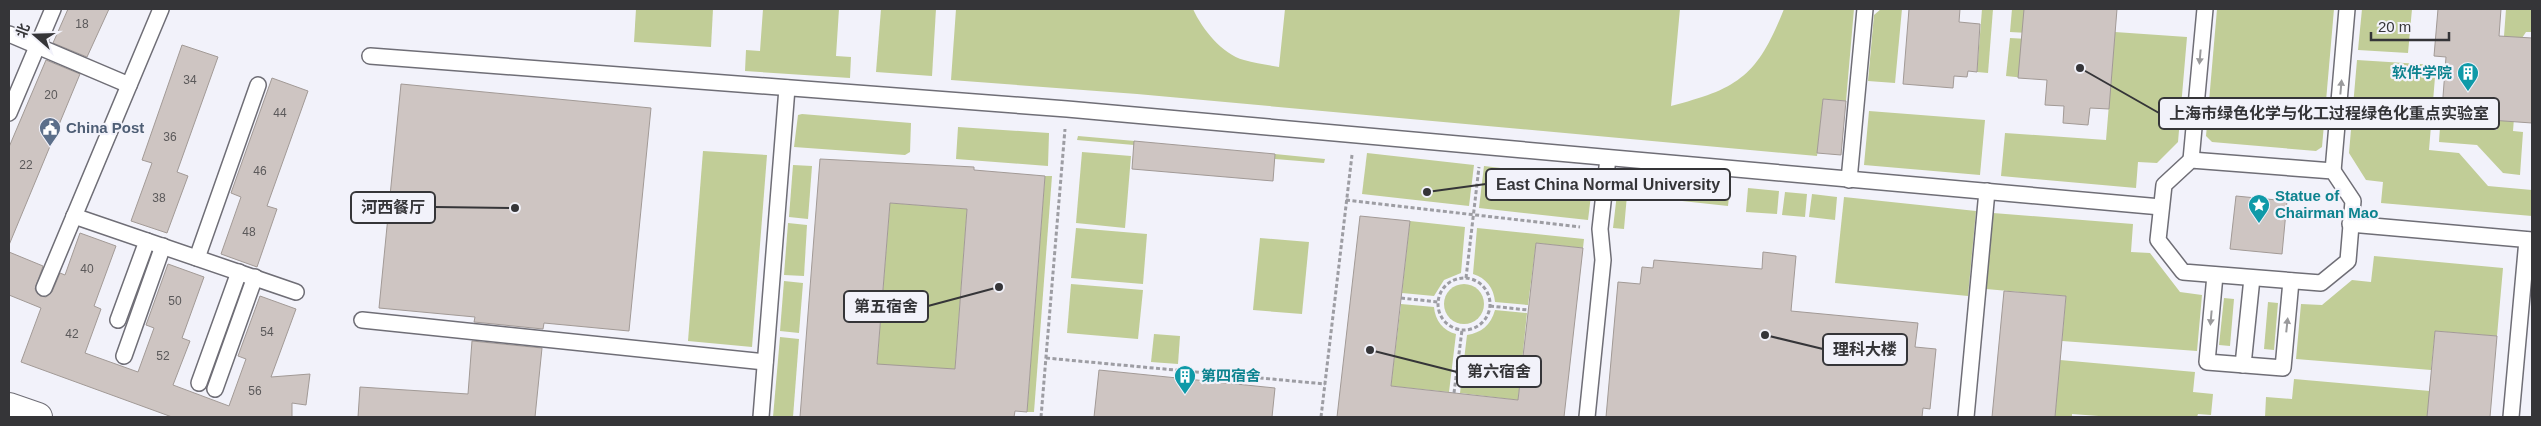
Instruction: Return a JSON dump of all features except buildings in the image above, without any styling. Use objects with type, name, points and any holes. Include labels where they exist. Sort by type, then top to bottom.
[{"type":"street","points":[[9,407],[38,417]]},
{"type":"lane","points":[[9,113],[52,9]]},
{"type":"lane","points":[[44,288],[161,9]]},
{"type":"lane","points":[[1849,180],[1865,9]]},
{"type":"lane","points":[[2205,9],[2191,160],[2164,185],[2158,240],[2183,272],[2321,283],[2348,261],[2353,201],[2333,171],[2347,9]]},
{"type":"lane","points":[[9,34],[129,85]]},
{"type":"lane","points":[[370,56],[1067,108],[2161,207]]},
{"type":"lane","points":[[196,258],[258,85]]},
{"type":"lane","points":[[761,417],[787,88]]},
{"type":"lane","points":[[1587,417],[1604,260],[1600,229],[1608,158]]},
{"type":"lane","points":[[2191,160],[2333,171]]},
{"type":"lane","points":[[1966,417],[1987,191]]},
{"type":"lane","points":[[74,216],[296,292]]},
{"type":"lane","points":[[2350,224],[2530,240],[2511,417]]},
{"type":"lane","points":[[118,320],[147,241]]},
{"type":"lane","points":[[124,356],[163,246]]},
{"type":"lane","points":[[199,383],[239,272]]},
{"type":"lane","points":[[2215,274],[2207,362],[2282,368],[2291,281]]},
{"type":"lane","points":[[215,389],[255,277]]},
{"type":"lane","points":[[2243,365],[2252,278]]},
{"type":"lane","points":[[362,320],[765,362]]},
{"type":"path","points":[[1041,417],[1067,108]]},
{"type":"path","points":[[1322,417],[1354,133]]},
{"type":"path","points":[[1466,278],[1481,146]]},
{"type":"path","points":[[1346,200],[1600,229]]},
{"type":"path","points":[[1466,278],[1476,280],[1484,287],[1489,296],[1490,306],[1487,316],[1481,324],[1472,329],[1462,330],[1452,327],[1444,320],[1439,312],[1438,302],[1441,292],[1447,284],[1456,279],[1466,278]]},
{"type":"path","points":[[1401,298],[1438,302]]},
{"type":"path","points":[[1490,306],[1528,310]]},
{"type":"path","points":[[1454,393],[1462,330]]},
{"type":"path","points":[[1046,358],[1325,384]]},
{"type":"green space","points":[[636,9],[713,9],[711,47],[634,42]]},
{"type":"green space","points":[[763,9],[839,9],[836,56],[851,57],[850,78],[745,71],[746,50],[760,51]]},
{"type":"green space","points":[[881,9],[936,9],[932,76],[876,72]]},
{"type":"green space","points":[[956,9],[1193,9],[1207,32],[1228,52],[1244,60],[1279,67],[1285,9],[1680,9],[1671,106],[1714,93],[1743,76],[1765,50],[1784,9],[1854,9],[1846,101],[1823,99],[1817,156],[1137,94],[951,80]]},
{"type":"green space","points":[[1881,9],[1902,9],[1895,83],[1868,81],[1874,15]]},
{"type":"green space","points":[[1982,9],[1993,9],[1988,73],[1977,72]]},
{"type":"green space","points":[[2012,9],[2030,9],[2028,33],[2010,32]]},
{"type":"green space","points":[[2217,9],[2334,9],[2322,147],[2316,151],[2212,142],[2206,136]]},
{"type":"green space","points":[[2362,9],[2412,9],[2408,53],[2358,50]]},
{"type":"green space","points":[[2506,9],[2532,9],[2532,32],[2526,32],[2520,41],[2513,131],[2523,132],[2520,175],[2503,173],[2477,145],[2439,142],[2440,127],[2497,130]]},
{"type":"green space","points":[[2115,32],[2187,37],[2178,142],[2157,163],[2138,162],[2136,188],[2001,176],[2005,133],[2106,140]]},
{"type":"green space","points":[[2010,38],[2028,39],[2025,78],[2006,76]]},
{"type":"green space","points":[[2357,60],[2436,65],[2429,150],[2459,153],[2488,186],[2532,190],[2532,216],[2381,203],[2383,182],[2366,180],[2349,153]]},
{"type":"green space","points":[[1869,111],[1985,120],[1980,175],[1864,165]]},
{"type":"green space","points":[[798,115],[911,123],[910,152],[905,155],[794,147]]},
{"type":"green space","points":[[958,127],[1049,133],[1048,166],[956,159]]},
{"type":"green space","points":[[1078,136],[1135,141],[1134,145],[1077,140]]},
{"type":"green space","points":[[703,151],[767,155],[752,347],[688,341]]},
{"type":"green space","points":[[1082,152],[1131,156],[1125,228],[1076,223]]},
{"type":"green space","points":[[1367,153],[1474,165],[1469,206],[1362,194]]},
{"type":"green space","points":[[1275,154],[1325,159],[1324,163],[1275,159]]},
{"type":"green space","points":[[793,165],[812,166],[808,219],[789,217]]},
{"type":"green space","points":[[1484,166],[1593,179],[1588,220],[1479,208]]},
{"type":"green space","points":[[1045,176],[1052,176],[1034,412],[1027,412]]},
{"type":"green space","points":[[1618,185],[1729,197],[1728,206],[1627,195],[1624,229],[1613,228]]},
{"type":"green space","points":[[1748,188],[1779,191],[1777,214],[1746,212]]},
{"type":"green space","points":[[1785,192],[1807,194],[1805,217],[1782,215]]},
{"type":"green space","points":[[1812,194],[1837,197],[1835,220],[1809,217]]},
{"type":"green space","points":[[1844,197],[1976,211],[1968,296],[1835,283]]},
{"type":"green space","points":[[890,203],[967,209],[953,394],[930,374],[916,367],[901,372],[875,389]]},
{"type":"green space","points":[[1993,213],[2133,224],[2131,252],[2150,253],[2180,292],[2202,295],[2197,351],[2062,341],[2066,296],[1986,289]]},
{"type":"green space","points":[[1410,221],[1465,227],[1461,273],[1444,280],[1434,296],[1402,293]]},
{"type":"green space","points":[[788,223],[807,225],[804,276],[784,275]]},
{"type":"green space","points":[[1076,228],[1147,234],[1143,284],[1071,278]]},
{"type":"green space","points":[[1477,228],[1584,239],[1583,248],[1536,243],[1528,305],[1495,302],[1493,292],[1488,284],[1482,278],[1473,274]]},
{"type":"green space","points":[[1260,238],[1309,242],[1302,314],[1253,310]]},
{"type":"green space","points":[[2374,256],[2503,268],[2497,336],[2435,331],[2431,370],[2296,359],[2301,304],[2322,305],[2352,280],[2371,282]]},
{"type":"green space","points":[[784,281],[803,283],[799,333],[780,331]]},
{"type":"green space","points":[[1071,284],[1143,290],[1138,339],[1067,333]]},
{"type":"green space","points":[[1468,284],[1475,287],[1481,293],[1484,304],[1483,312],[1475,321],[1468,324],[1460,324],[1453,321],[1445,312],[1444,300],[1447,293],[1456,285]]},
{"type":"green space","points":[[2224,298],[2234,299],[2230,346],[2219,345]]},
{"type":"green space","points":[[2268,302],[2278,303],[2274,350],[2264,349]]},
{"type":"green space","points":[[1401,304],[1434,307],[1440,324],[1451,333],[1456,334],[1449,392],[1391,386]]},
{"type":"green space","points":[[1495,310],[1527,313],[1518,400],[1460,393],[1467,335],[1485,327],[1491,320]]},
{"type":"green space","points":[[1154,334],[1180,336],[1178,364],[1151,362]]},
{"type":"green space","points":[[780,337],[799,339],[793,417],[773,417]]},
{"type":"green space","points":[[2060,360],[2195,372],[2193,392],[2213,394],[2211,415],[2198,414],[2197,417],[2112,417],[2072,414],[2072,417],[2055,417]]},
{"type":"green space","points":[[2294,379],[2430,391],[2427,417],[2265,417],[2266,397],[2292,399]]},
{"type":"place","name":"上海市绿色化学与化工过程绿色化重点实验室","points":[[2080,68]]},
{"type":"place","name":"软件学院","points":[[2468,92]]},
{"type":"place","name":"China Post","points":[[50,147]]},
{"type":"place","name":"East China Normal University","points":[[1427,192]]},
{"type":"place","name":"河西餐厅","points":[[515,208]]},
{"type":"place","name":"Statue of Chairman Mao","points":[[2259,224]]},
{"type":"place","name":"第五宿舍","points":[[999,287]]},
{"type":"place","name":"理科大楼","points":[[1765,335]]},
{"type":"place","name":"第六宿舍","points":[[1370,350]]},
{"type":"place","name":"第四宿舍","points":[[1185,395]]}]
